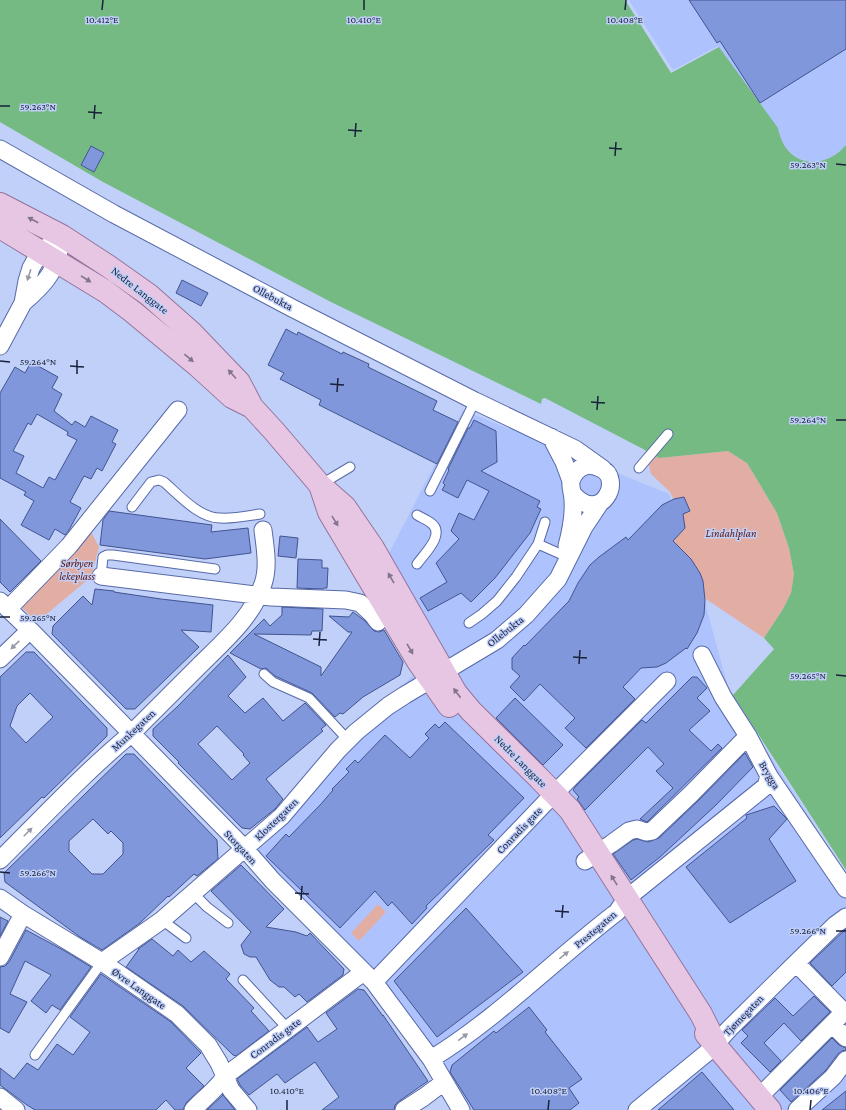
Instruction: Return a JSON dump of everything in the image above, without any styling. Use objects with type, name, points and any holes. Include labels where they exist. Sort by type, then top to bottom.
[{"type":"main road","name":"Nedre Langgate","points":[[0,204],[62,236],[127,279],[178,320],[239,382],[252,407],[320,485],[345,507],[373,548],[437,675],[456,692],[471,711],[550,799],[561,823],[591,857],[694,1020],[765,1103]]},
{"type":"main road","name":"Nedre Langgate","points":[[0,226],[104,290],[198,366],[232,397],[252,407]]},
{"type":"street","name":"Ollebukta","points":[[0,149],[114,214],[292,308],[575,449],[603,469],[610,478],[611,486],[607,497],[600,503],[584,527],[558,578],[526,615],[497,640],[437,675]]},
{"type":"street","points":[[0,346],[24,303],[27,281],[31,268],[49,257],[62,236]]},
{"type":"street","points":[[4,605],[69,546],[178,410]]},
{"type":"street","name":"Ollebukta","points":[[551,437],[564,462],[572,488],[572,524],[565,556],[558,578]]},
{"type":"street","points":[[600,503],[593,505],[585,504],[579,501],[572,488],[576,472],[583,467],[594,466],[603,469]]},
{"type":"street","name":"Munkegaten","points":[[0,860],[64,796],[132,734],[226,639],[247,615],[260,595],[264,582],[266,559],[262,522]]},
{"type":"street","points":[[101,576],[271,597],[346,600],[360,602],[378,622]]},
{"type":"street","name":"Storgaten","points":[[4,605],[132,734],[245,850],[273,881],[368,977],[431,1059],[461,1110]]},
{"type":"street","points":[[0,659],[30,630]]},
{"type":"street","name":"Brygga","points":[[702,655],[723,697],[748,736],[769,776],[846,889]]},
{"type":"street","name":"Klostergaten","points":[[102,962],[162,920],[245,850],[282,816],[356,732],[388,706],[437,675]]},
{"type":"street","name":"Conradis gate","points":[[193,1110],[221,1082],[224,1076],[357,977],[368,977],[550,799],[667,681]]},
{"type":"street","points":[[591,857],[629,831],[636,829],[646,832],[652,831],[748,736]]},
{"type":"street","name":"Prestegaten","points":[[431,1059],[490,1018],[621,905],[766,786],[769,776]]},
{"type":"street","name":"Øvre Langgate","points":[[0,898],[23,914],[102,962],[176,1014],[208,1045],[219,1063],[231,1090],[248,1110]]},
{"type":"street","points":[[0,957],[23,914]]},
{"type":"street","name":"Tjømegaten","points":[[637,1110],[709,1051],[730,1028],[796,963],[835,925],[846,917]]},
{"type":"street","points":[[796,963],[840,1015],[846,1038]]},
{"type":"street","points":[[765,1103],[840,1015]]},
{"type":"street","points":[[797,1110],[833,1077],[846,1060]]},
{"type":"street","points":[[404,1110],[444,1082]]},
{"type":"street","points":[[0,1097],[16,1110]]},
{"type":"lane","points":[[430,491],[475,400]]},
{"type":"lane","points":[[639,468],[668,434]]},
{"type":"lane","points":[[320,485],[350,467]]},
{"type":"lane","points":[[132,507],[151,482],[159,480],[164,482],[200,512],[208,516],[262,522]]},
{"type":"lane","points":[[417,515],[432,524],[436,529],[434,542],[417,564]]},
{"type":"lane","points":[[468,623],[482,614],[497,601],[530,558],[538,544],[545,522]]},
{"type":"lane","points":[[538,544],[565,556]]},
{"type":"lane","points":[[101,576],[103,558],[107,555],[215,569]]},
{"type":"lane","points":[[264,674],[273,682],[309,698],[348,740]]},
{"type":"lane","points":[[193,893],[207,907],[228,923]]},
{"type":"lane","points":[[162,920],[186,938]]},
{"type":"lane","points":[[35,1054],[102,962]]},
{"type":"lane","points":[[242,980],[288,1029]]},
{"type":"shaded area","points":[[0,0],[625,0],[671,73],[719,47],[778,128],[782,141],[795,157],[812,162],[821,161],[830,158],[846,145],[846,870],[733,695],[774,649],[764,638],[783,609],[791,593],[794,574],[789,548],[777,513],[747,463],[728,451],[659,458],[545,398],[542,399],[541,404],[331,302],[103,182],[0,122]]},
{"type":"shaded area","points":[[629,0],[846,0],[846,145],[840,153],[831,159],[822,162],[808,162],[796,157],[788,150],[781,140],[778,128],[718,46],[673,70]]},
{"type":"shaded area","points":[[463,410],[669,494],[699,581],[730,694],[846,874],[846,1110],[463,1110],[432,1059],[244,849],[435,653],[386,559]]},
{"type":"green space","name":"Lindahlplan","points":[[645,450],[659,458],[728,451],[747,463],[777,513],[789,548],[794,574],[791,593],[783,609],[764,638],[706,599],[697,572],[669,537],[679,510],[670,492],[651,474]]},
{"type":"green space","name":"Sørbyen lekeplass","points":[[89,528],[99,547],[91,577],[37,622],[18,604]]},
{"type":"green space","points":[[378,904],[386,912],[359,941],[352,934],[352,932]]},
{"type":"building","points":[[689,0],[846,0],[846,49],[760,103],[720,41],[717,43]]},
{"type":"building","points":[[91,146],[104,153],[94,172],[81,165]]},
{"type":"building","points":[[182,280],[208,293],[201,306],[176,293]]},
{"type":"building","points":[[286,329],[297,335],[298,332],[342,354],[343,352],[369,364],[368,367],[437,401],[433,410],[458,422],[437,464],[319,405],[321,400],[280,379],[284,373],[268,365]]},
{"type":"building","points":[[31,362],[58,377],[52,388],[62,394],[54,411],[72,425],[75,421],[85,427],[91,416],[118,430],[112,442],[116,444],[102,471],[97,468],[91,479],[84,476],[70,502],[81,508],[69,530],[65,535],[55,529],[49,540],[21,525],[34,501],[24,495],[26,492],[0,478],[0,393],[15,367],[25,373]],"holes":[[[37,414],[68,432],[67,435],[77,440],[55,480],[49,477],[43,488],[16,473],[24,456],[13,451],[28,423],[31,425]]]},
{"type":"building","points":[[474,420],[496,431],[497,462],[481,471],[540,501],[537,507],[541,509],[530,533],[495,578],[471,602],[461,593],[428,611],[420,598],[447,582],[436,563],[459,539],[451,531],[459,513],[474,520],[489,491],[467,480],[458,498],[442,490],[445,485],[443,483],[449,470],[448,469],[468,428],[470,428]]},
{"type":"building","points":[[684,497],[690,511],[683,514],[685,528],[673,541],[691,559],[703,581],[705,600],[704,615],[697,633],[687,649],[686,648],[666,663],[657,667],[641,668],[623,687],[635,699],[586,748],[565,728],[575,718],[540,684],[524,701],[510,687],[520,676],[512,669],[512,658],[569,601],[578,583],[590,565],[626,537],[628,540],[662,505],[674,499]]},
{"type":"building","points":[[109,511],[212,525],[211,532],[248,528],[251,553],[205,559],[100,545],[103,520]]},
{"type":"building","points":[[0,519],[41,561],[10,592],[0,582]]},
{"type":"building","points":[[280,536],[298,538],[296,558],[278,556]]},
{"type":"building","points":[[298,559],[322,560],[322,568],[328,568],[327,588],[297,588]]},
{"type":"building","points":[[95,589],[213,605],[211,632],[181,630],[199,647],[135,709],[126,709],[52,634],[53,626],[83,596],[92,605]]},
{"type":"building","points":[[282,607],[323,609],[322,631],[312,631],[311,635],[254,634],[321,667],[321,676],[352,632],[348,632],[329,616],[349,617],[353,612],[365,621],[374,631],[379,632],[384,630],[403,662],[400,675],[363,697],[343,714],[340,713],[335,717],[312,693],[275,676],[266,668],[261,669],[230,653],[264,619],[270,626],[282,615]]},
{"type":"building","points":[[26,652],[34,652],[107,728],[107,736],[44,798],[42,797],[0,838],[0,677]],"holes":[[[30,693],[53,717],[26,743],[10,726],[17,706]]]},
{"type":"building","points":[[228,655],[246,677],[228,696],[245,713],[263,698],[283,721],[305,703],[326,725],[321,729],[323,731],[266,779],[283,799],[275,809],[250,829],[242,828],[153,736],[153,729]],"holes":[[[217,726],[244,754],[243,755],[250,763],[232,780],[198,744]]]},
{"type":"building","points":[[692,677],[697,677],[707,688],[697,698],[710,711],[689,730],[711,751],[718,744],[722,748],[647,822],[640,819],[673,788],[656,771],[664,764],[648,747],[585,810],[577,799],[579,797],[573,790],[576,786],[642,720],[646,723]]},
{"type":"building","points":[[515,698],[563,745],[543,765],[496,718]]},
{"type":"building","points":[[445,722],[524,798],[488,835],[494,840],[426,906],[427,908],[412,924],[392,902],[388,906],[375,891],[340,928],[266,856],[286,834],[289,837],[321,804],[333,790],[332,789],[349,772],[346,769],[355,760],[358,763],[385,735],[410,758],[429,738],[425,734],[435,724],[439,728]]},
{"type":"building","points":[[745,753],[753,767],[716,805],[660,857],[631,880],[613,854],[633,840],[637,839],[648,842],[659,838]]},
{"type":"building","points":[[126,754],[134,754],[217,840],[218,859],[197,876],[194,874],[140,923],[102,950],[80,937],[5,882],[4,873]],"holes":[[[93,819],[108,834],[111,831],[123,843],[123,854],[103,874],[92,874],[69,851],[69,841]]]},
{"type":"building","points":[[774,806],[787,819],[769,839],[796,881],[730,923],[686,867],[747,818],[746,815]]},
{"type":"building","points":[[241,865],[284,909],[266,927],[296,932],[307,936],[310,933],[344,969],[343,975],[307,1002],[299,994],[295,997],[284,987],[279,987],[270,980],[256,957],[250,957],[244,954],[241,945],[251,932],[211,891]]},
{"type":"building","points":[[466,908],[523,972],[437,1037],[394,981]]},
{"type":"building","points":[[0,917],[8,921],[0,936]]},
{"type":"building","points":[[846,929],[846,972],[832,986],[810,963]]},
{"type":"building","points":[[26,930],[91,967],[60,1010],[52,1005],[46,1013],[31,1001],[51,975],[25,961],[10,994],[27,1002],[9,1033],[0,1028],[0,967],[5,966],[9,962]]},
{"type":"building","points":[[152,939],[173,956],[178,950],[191,962],[204,951],[230,974],[226,979],[254,1008],[251,1011],[269,1031],[236,1056],[233,1055],[183,1006],[126,967],[138,949]]},
{"type":"building","points":[[101,974],[171,1022],[201,1053],[186,1068],[204,1086],[186,1103],[183,1110],[175,1110],[166,1100],[156,1110],[35,1110],[0,1085],[0,1068],[14,1079],[27,1063],[38,1070],[57,1044],[73,1055],[90,1032],[70,1017]]},
{"type":"building","points":[[358,989],[364,990],[428,1081],[398,1102],[395,1105],[394,1110],[322,1110],[339,1097],[315,1062],[285,1083],[277,1074],[249,1095],[240,1085],[237,1079],[307,1027],[318,1042],[337,1029],[326,1013]]},
{"type":"building","points":[[814,996],[830,1012],[801,1041],[784,1023],[764,1043],[781,1061],[770,1072],[741,1043],[748,1036],[742,1030],[775,998],[793,1016]]},
{"type":"building","points":[[529,1007],[547,1030],[545,1032],[582,1079],[569,1088],[579,1103],[570,1110],[474,1110],[450,1072],[452,1065],[494,1031],[496,1033]]},
{"type":"building","points":[[832,1038],[839,1045],[846,1048],[846,1050],[838,1054],[826,1070],[791,1102],[780,1090]]},
{"type":"building","points":[[702,1072],[734,1110],[658,1110],[679,1092]]},
{"type":"building","points":[[846,1091],[846,1110],[822,1110]]},
{"type":"building","points":[[223,1095],[235,1110],[207,1110]]}]
